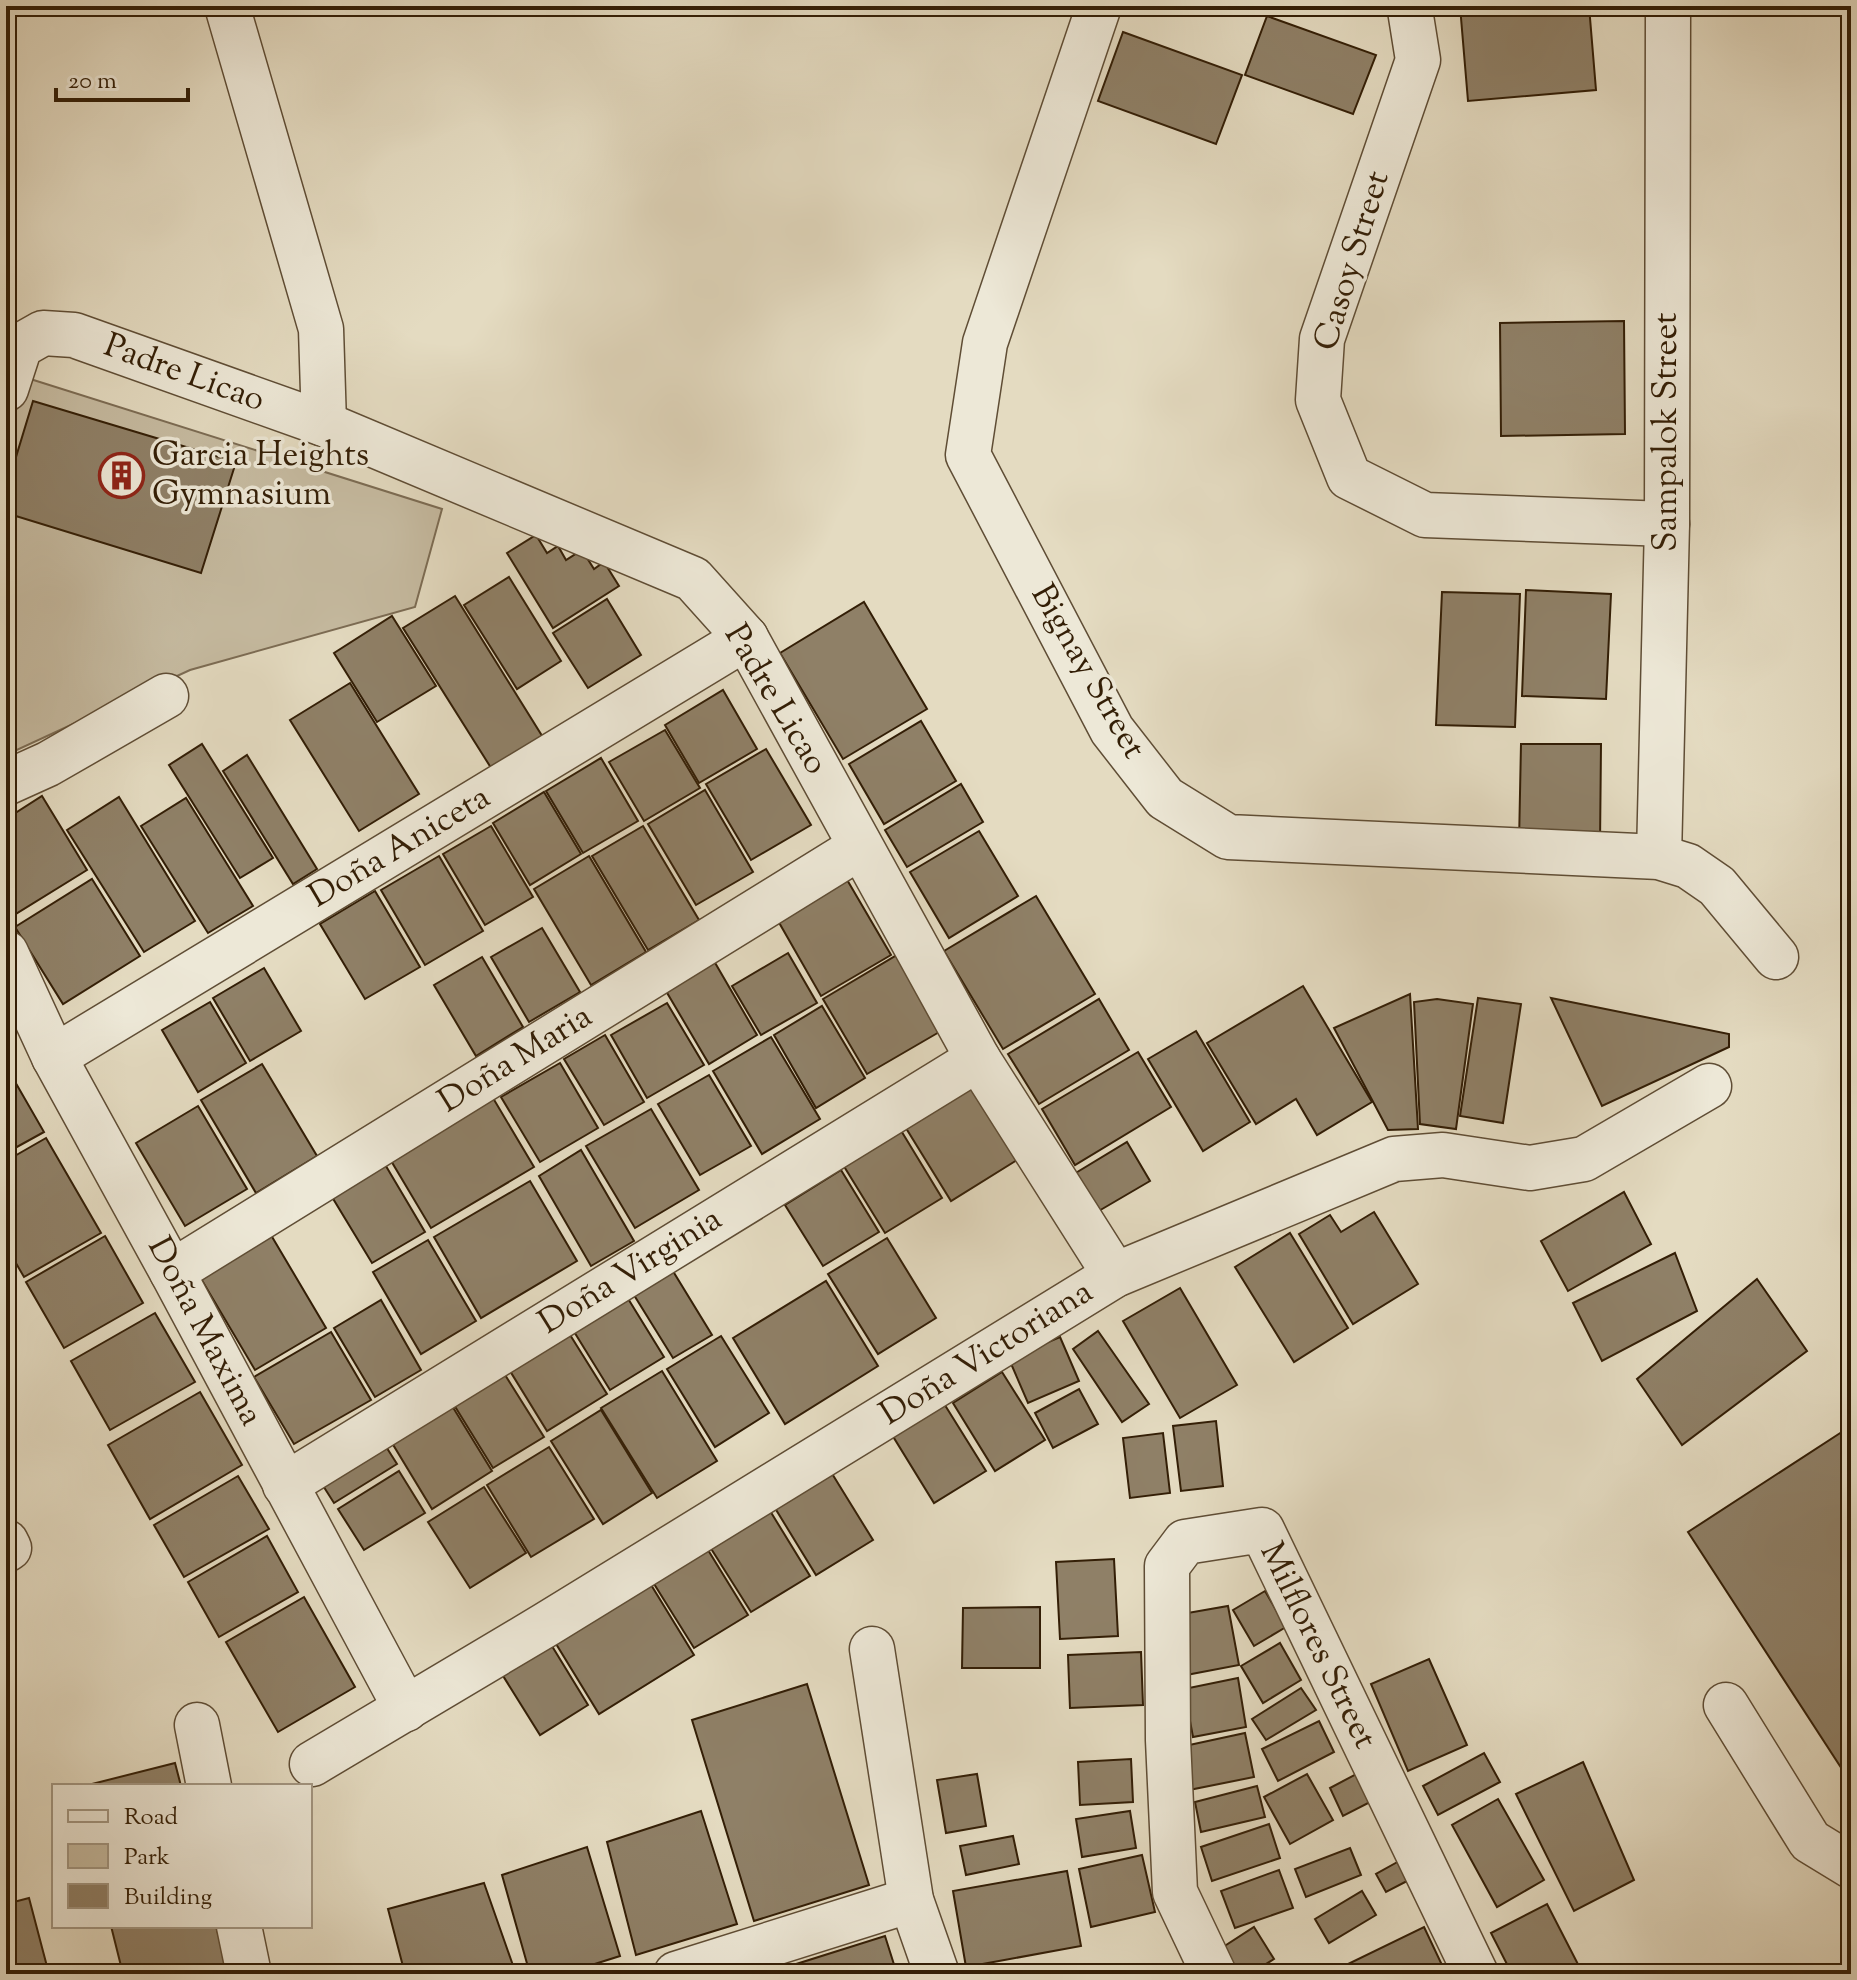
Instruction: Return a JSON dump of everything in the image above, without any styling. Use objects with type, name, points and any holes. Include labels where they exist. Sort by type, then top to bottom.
[{"type":"street","points":[[227,6],[321,329],[324,424]]},
{"type":"street","name":"Bignay Street","points":[[1099,6],[985,343],[968,455],[1112,730],[1165,798],[1228,837],[1659,857],[1688,866],[1717,886],[1776,957]]},
{"type":"street","name":"Casoy Street","points":[[1408,6],[1418,60],[1322,339],[1318,400],[1349,477],[1425,515],[1667,524]]},
{"type":"street","name":"Sampalok Street","points":[[1659,857],[1667,524],[1668,6]]},
{"type":"street","name":"Padre Licao","points":[[6,389],[20,346],[43,333],[74,335],[324,424],[693,579],[746,638],[978,1059],[1115,1275]]},
{"type":"street","name":"Doña Aniceta","points":[[54,1057],[746,638]]},
{"type":"street","points":[[6,783],[48,764],[166,696]]},
{"type":"street","name":"Doña Maria","points":[[172,1272],[860,847]]},
{"type":"street","name":"Doña Maxima","points":[[6,953],[54,1057],[406,1709]]},
{"type":"street","name":"Doña Virginia","points":[[285,1485],[978,1059]]},
{"type":"street","name":"Doña Victoriana","points":[[312,1764],[1115,1275],[1394,1159],[1443,1155],[1530,1168],[1584,1159],[1709,1086]]},
{"type":"street","name":"Milflores Street","points":[[1214,1974],[1175,1892],[1168,1740],[1167,1566],[1185,1542],[1262,1530],[1476,1974]]},
{"type":"street","points":[[6,1542],[9,1548],[6,1550]]},
{"type":"street","points":[[872,1649],[911,1900],[937,1974]]},
{"type":"street","points":[[1726,1705],[1810,1841],[1851,1866]]},
{"type":"street","points":[[197,1725],[209,1784]]},
{"type":"street","points":[[676,1974],[911,1900]]},
{"type":"street","points":[[239,1928],[249,1974]]},
{"type":"green space","points":[[24,377],[442,509],[415,607],[190,670],[6,755],[6,447]]},
{"type":"building","points":[[1460,6],[1589,6],[1596,90],[1468,101]]},
{"type":"building","points":[[1267,16],[1376,55],[1353,114],[1245,75]]},
{"type":"building","points":[[1123,32],[1242,75],[1216,144],[1098,101]]},
{"type":"building","points":[[1624,321],[1625,434],[1501,436],[1500,323]]},
{"type":"building","name":"Garcia Heights Gymnasium","points":[[33,401],[236,462],[201,573],[6,513],[6,490]]},
{"type":"building","points":[[536,535],[547,553],[558,546],[566,560],[582,550],[594,569],[604,562],[619,586],[553,628],[507,553]]},
{"type":"building","points":[[509,577],[561,661],[517,689],[464,605]]},
{"type":"building","points":[[1526,590],[1611,594],[1606,699],[1522,696]]},
{"type":"building","points":[[1442,592],[1520,594],[1515,727],[1436,725]]},
{"type":"building","points":[[455,596],[544,739],[493,771],[403,628]]},
{"type":"building","points":[[607,599],[641,655],[588,688],[553,633]]},
{"type":"building","points":[[864,602],[927,709],[843,759],[780,653]]},
{"type":"building","points":[[392,616],[436,686],[377,722],[334,653]]},
{"type":"building","points":[[350,683],[419,794],[359,831],[290,720]]},
{"type":"building","points":[[723,690],[757,749],[699,783],[665,725]]},
{"type":"building","points":[[921,721],[956,781],[884,824],[849,764]]},
{"type":"building","points":[[665,730],[700,788],[644,821],[609,762]]},
{"type":"building","points":[[202,744],[273,858],[240,878],[169,765]]},
{"type":"building","points":[[1521,744],[1601,744],[1600,845],[1519,843]]},
{"type":"building","points":[[766,749],[811,825],[751,860],[706,784]]},
{"type":"building","points":[[247,755],[317,869],[293,884],[223,771]]},
{"type":"building","points":[[601,758],[638,821],[583,853],[546,791]]},
{"type":"building","points":[[961,784],[983,822],[907,867],[885,830]]},
{"type":"building","points":[[705,790],[753,872],[696,905],[648,824]]},
{"type":"building","points":[[544,792],[581,854],[530,885],[493,823]]},
{"type":"building","points":[[42,796],[87,870],[14,915],[6,902],[6,819]]},
{"type":"building","points":[[119,797],[195,921],[144,952],[67,830]]},
{"type":"building","points":[[186,798],[253,906],[208,933],[141,826]]},
{"type":"building","points":[[491,826],[533,897],[485,925],[443,854]]},
{"type":"building","points":[[643,826],[699,920],[648,950],[592,856]]},
{"type":"building","points":[[979,831],[1018,896],[949,938],[910,872]]},
{"type":"building","points":[[439,856],[483,931],[425,965],[381,890]]},
{"type":"building","points":[[589,856],[646,952],[591,985],[534,889]]},
{"type":"building","points":[[846,878],[891,955],[821,996],[777,919]]},
{"type":"building","points":[[92,879],[140,956],[63,1004],[15,927]]},
{"type":"building","points":[[375,891],[420,967],[365,999],[320,924]]},
{"type":"building","points":[[1036,896],[1095,994],[1003,1049],[944,951]]},
{"type":"building","points":[[542,928],[580,992],[529,1022],[491,957]]},
{"type":"building","points":[[788,953],[817,1003],[761,1035],[732,986]]},
{"type":"building","points":[[897,955],[941,1031],[867,1074],[823,999]]},
{"type":"building","points":[[482,957],[523,1027],[476,1056],[434,985]]},
{"type":"building","points":[[714,961],[757,1035],[709,1064],[666,991]]},
{"type":"building","points":[[264,968],[301,1031],[250,1061],[213,998]]},
{"type":"building","points":[[1303,986],[1372,1102],[1317,1135],[1296,1099],[1256,1124],[1207,1043]]},
{"type":"building","points":[[1410,994],[1418,1129],[1388,1130],[1334,1028]]},
{"type":"building","points":[[1478,998],[1521,1004],[1503,1123],[1460,1116]]},
{"type":"building","points":[[1551,998],[1729,1034],[1729,1047],[1602,1106]]},
{"type":"building","points":[[1099,999],[1129,1050],[1039,1104],[1008,1054]]},
{"type":"building","points":[[1437,999],[1473,1004],[1456,1129],[1420,1124],[1414,1002]]},
{"type":"building","points":[[210,1002],[246,1063],[198,1092],[162,1030]]},
{"type":"building","points":[[667,1003],[704,1065],[647,1098],[611,1035]]},
{"type":"building","points":[[822,1006],[865,1078],[816,1108],[774,1035]]},
{"type":"building","points":[[1196,1031],[1250,1122],[1203,1151],[1148,1059]]},
{"type":"building","points":[[605,1035],[644,1102],[604,1125],[564,1059]]},
{"type":"building","points":[[771,1037],[820,1119],[762,1154],[713,1071]]},
{"type":"building","points":[[1138,1052],[1171,1107],[1075,1165],[1042,1109]]},
{"type":"building","points":[[560,1063],[598,1128],[540,1162],[501,1097]]},
{"type":"building","points":[[262,1064],[317,1156],[256,1193],[201,1100]]},
{"type":"building","points":[[10,1073],[44,1132],[6,1153],[6,1075]]},
{"type":"building","points":[[709,1075],[751,1146],[700,1175],[658,1104]]},
{"type":"building","points":[[967,1079],[1017,1160],[951,1201],[901,1120]]},
{"type":"building","points":[[493,1098],[534,1167],[431,1228],[390,1159]]},
{"type":"building","points":[[198,1106],[247,1189],[185,1226],[136,1143]]},
{"type":"building","points":[[651,1109],[699,1190],[635,1228],[586,1146]]},
{"type":"building","points":[[894,1119],[942,1198],[885,1233],[837,1155]]},
{"type":"building","points":[[46,1138],[101,1233],[24,1277],[6,1246],[6,1161]]},
{"type":"building","points":[[1127,1142],[1150,1181],[1097,1212],[1074,1174]]},
{"type":"building","points":[[581,1150],[634,1241],[591,1266],[539,1176]]},
{"type":"building","points":[[380,1156],[425,1232],[372,1263],[326,1187]]},
{"type":"building","points":[[841,1170],[879,1232],[823,1266],[785,1205]]},
{"type":"building","points":[[530,1181],[577,1261],[481,1318],[434,1237]]},
{"type":"building","points":[[1624,1192],[1651,1244],[1568,1291],[1541,1241]]},
{"type":"building","points":[[1374,1212],[1418,1284],[1353,1324],[1299,1234],[1330,1215],[1341,1232]]},
{"type":"building","points":[[268,1230],[326,1328],[255,1370],[197,1272]]},
{"type":"building","points":[[1290,1233],[1348,1328],[1294,1362],[1235,1267]]},
{"type":"building","points":[[105,1236],[143,1303],[64,1348],[26,1282]]},
{"type":"building","points":[[887,1238],[936,1318],[878,1354],[828,1274]]},
{"type":"building","points":[[428,1240],[476,1321],[421,1354],[373,1272]]},
{"type":"building","points":[[1675,1253],[1697,1311],[1602,1361],[1573,1303]]},
{"type":"building","points":[[668,1263],[712,1335],[673,1358],[629,1287]]},
{"type":"building","points":[[1757,1279],[1807,1351],[1682,1445],[1637,1379]]},
{"type":"building","points":[[826,1281],[878,1366],[785,1424],[733,1338]]},
{"type":"building","points":[[619,1284],[664,1357],[610,1390],[565,1317]]},
{"type":"building","points":[[1180,1288],[1237,1385],[1180,1418],[1123,1321]]},
{"type":"building","points":[[381,1300],[421,1370],[375,1397],[334,1328]]},
{"type":"building","points":[[155,1313],[195,1382],[110,1430],[71,1361]]},
{"type":"building","points":[[562,1322],[607,1394],[547,1431],[502,1358]]},
{"type":"building","points":[[1098,1331],[1149,1404],[1122,1422],[1073,1349]]},
{"type":"building","points":[[331,1332],[371,1400],[294,1444],[254,1377]]},
{"type":"building","points":[[721,1336],[769,1413],[715,1447],[667,1369]]},
{"type":"building","points":[[1060,1337],[1079,1381],[1028,1403],[1009,1359]]},
{"type":"building","points":[[502,1370],[544,1437],[493,1468],[451,1400]]},
{"type":"building","points":[[662,1371],[717,1461],[657,1498],[601,1408]]},
{"type":"building","points":[[1002,1372],[1045,1440],[995,1471],[953,1403]]},
{"type":"building","points":[[1079,1389],[1098,1424],[1053,1448],[1035,1413]]},
{"type":"building","points":[[200,1392],[242,1465],[150,1519],[108,1445]]},
{"type":"building","points":[[938,1394],[986,1471],[934,1503],[886,1425]]},
{"type":"building","points":[[446,1396],[492,1471],[432,1509],[386,1433]]},
{"type":"building","points":[[601,1410],[652,1493],[603,1524],[551,1441]]},
{"type":"building","points":[[1216,1421],[1223,1486],[1181,1491],[1173,1426]]},
{"type":"building","points":[[1851,1426],[1851,1783],[1688,1532]]},
{"type":"building","points":[[1163,1433],[1170,1493],[1130,1498],[1123,1438]]},
{"type":"building","points":[[378,1434],[397,1464],[334,1503],[315,1473]]},
{"type":"building","points":[[549,1447],[594,1519],[531,1557],[487,1485]]},
{"type":"building","points":[[823,1459],[873,1540],[816,1575],[767,1495]]},
{"type":"building","points":[[399,1471],[425,1513],[364,1550],[338,1509]]},
{"type":"building","points":[[238,1476],[269,1529],[184,1577],[154,1525]]},
{"type":"building","points":[[484,1487],[526,1553],[470,1588],[428,1522]]},
{"type":"building","points":[[764,1501],[810,1576],[751,1612],[705,1539]]},
{"type":"building","points":[[267,1536],[298,1592],[219,1637],[188,1582]]},
{"type":"building","points":[[700,1537],[748,1615],[694,1648],[646,1571]]},
{"type":"building","points":[[1114,1559],[1118,1636],[1060,1639],[1056,1562]]},
{"type":"building","points":[[645,1575],[694,1655],[599,1714],[550,1634]]},
{"type":"building","points":[[1265,1591],[1286,1627],[1254,1646],[1233,1610]]},
{"type":"building","points":[[304,1597],[355,1687],[278,1732],[226,1642]]},
{"type":"building","points":[[1228,1606],[1239,1665],[1181,1676],[1176,1615]]},
{"type":"building","points":[[1040,1607],[1040,1668],[962,1668],[963,1608]]},
{"type":"building","points":[[544,1633],[588,1705],[540,1735],[495,1663]]},
{"type":"building","points":[[1280,1643],[1301,1680],[1263,1703],[1241,1666]]},
{"type":"building","points":[[1141,1652],[1143,1705],[1070,1708],[1068,1655]]},
{"type":"building","points":[[1429,1659],[1467,1745],[1408,1771],[1371,1684]]},
{"type":"building","points":[[1238,1678],[1246,1727],[1193,1737],[1184,1689]]},
{"type":"building","points":[[807,1684],[869,1885],[754,1921],[692,1720]]},
{"type":"building","points":[[1301,1688],[1316,1710],[1266,1740],[1252,1719]]},
{"type":"building","points":[[1319,1721],[1334,1752],[1278,1781],[1262,1749]]},
{"type":"building","points":[[1245,1733],[1254,1777],[1189,1790],[1180,1747]]},
{"type":"building","points":[[1484,1753],[1500,1782],[1438,1815],[1423,1786]]},
{"type":"building","points":[[1131,1759],[1133,1802],[1080,1805],[1078,1762]]},
{"type":"building","points":[[1583,1762],[1634,1880],[1574,1911],[1516,1794]]},
{"type":"building","points":[[175,1763],[180,1784],[92,1784]]},
{"type":"building","points":[[1362,1771],[1376,1799],[1343,1816],[1330,1788]]},
{"type":"building","points":[[977,1774],[986,1826],[946,1833],[937,1780]]},
{"type":"building","points":[[1307,1774],[1333,1820],[1290,1844],[1264,1797]]},
{"type":"building","points":[[1257,1786],[1265,1817],[1201,1832],[1195,1802]]},
{"type":"building","points":[[1498,1799],[1544,1880],[1497,1907],[1452,1825]]},
{"type":"building","points":[[701,1811],[737,1924],[636,1955],[607,1842]]},
{"type":"building","points":[[1130,1811],[1136,1848],[1082,1857],[1076,1819]]},
{"type":"building","points":[[1269,1824],[1280,1858],[1212,1881],[1201,1847]]},
{"type":"building","points":[[1013,1836],[1019,1864],[966,1875],[960,1846]]},
{"type":"building","points":[[587,1847],[620,1956],[563,1974],[530,1974],[502,1875]]},
{"type":"building","points":[[1350,1848],[1361,1875],[1306,1897],[1295,1869]]},
{"type":"building","points":[[1142,1855],[1155,1912],[1091,1927],[1079,1869]]},
{"type":"building","points":[[1401,1860],[1411,1879],[1386,1892],[1376,1874]]},
{"type":"building","points":[[1279,1870],[1293,1908],[1235,1928],[1221,1891]]},
{"type":"building","points":[[1067,1871],[1081,1946],[966,1967],[953,1891]]},
{"type":"building","points":[[484,1883],[516,1974],[405,1974],[388,1909]]},
{"type":"building","points":[[1362,1891],[1376,1915],[1329,1943],[1315,1919]]},
{"type":"building","points":[[29,1898],[49,1974],[6,1974],[6,1904]]},
{"type":"building","points":[[1547,1904],[1583,1974],[1512,1974],[1491,1933]]},
{"type":"building","points":[[1254,1927],[1274,1959],[1250,1974],[1235,1974],[1220,1949]]},
{"type":"building","points":[[1424,1927],[1442,1965],[1424,1974],[1352,1974],[1348,1964]]},
{"type":"building","points":[[112,1928],[217,1928],[229,1974],[123,1974]]},
{"type":"building","points":[[885,1936],[897,1974],[793,1974],[790,1966]]},
{"type":"place","name":"Garcia Heights Gymnasium","points":[[121,476]]}]
